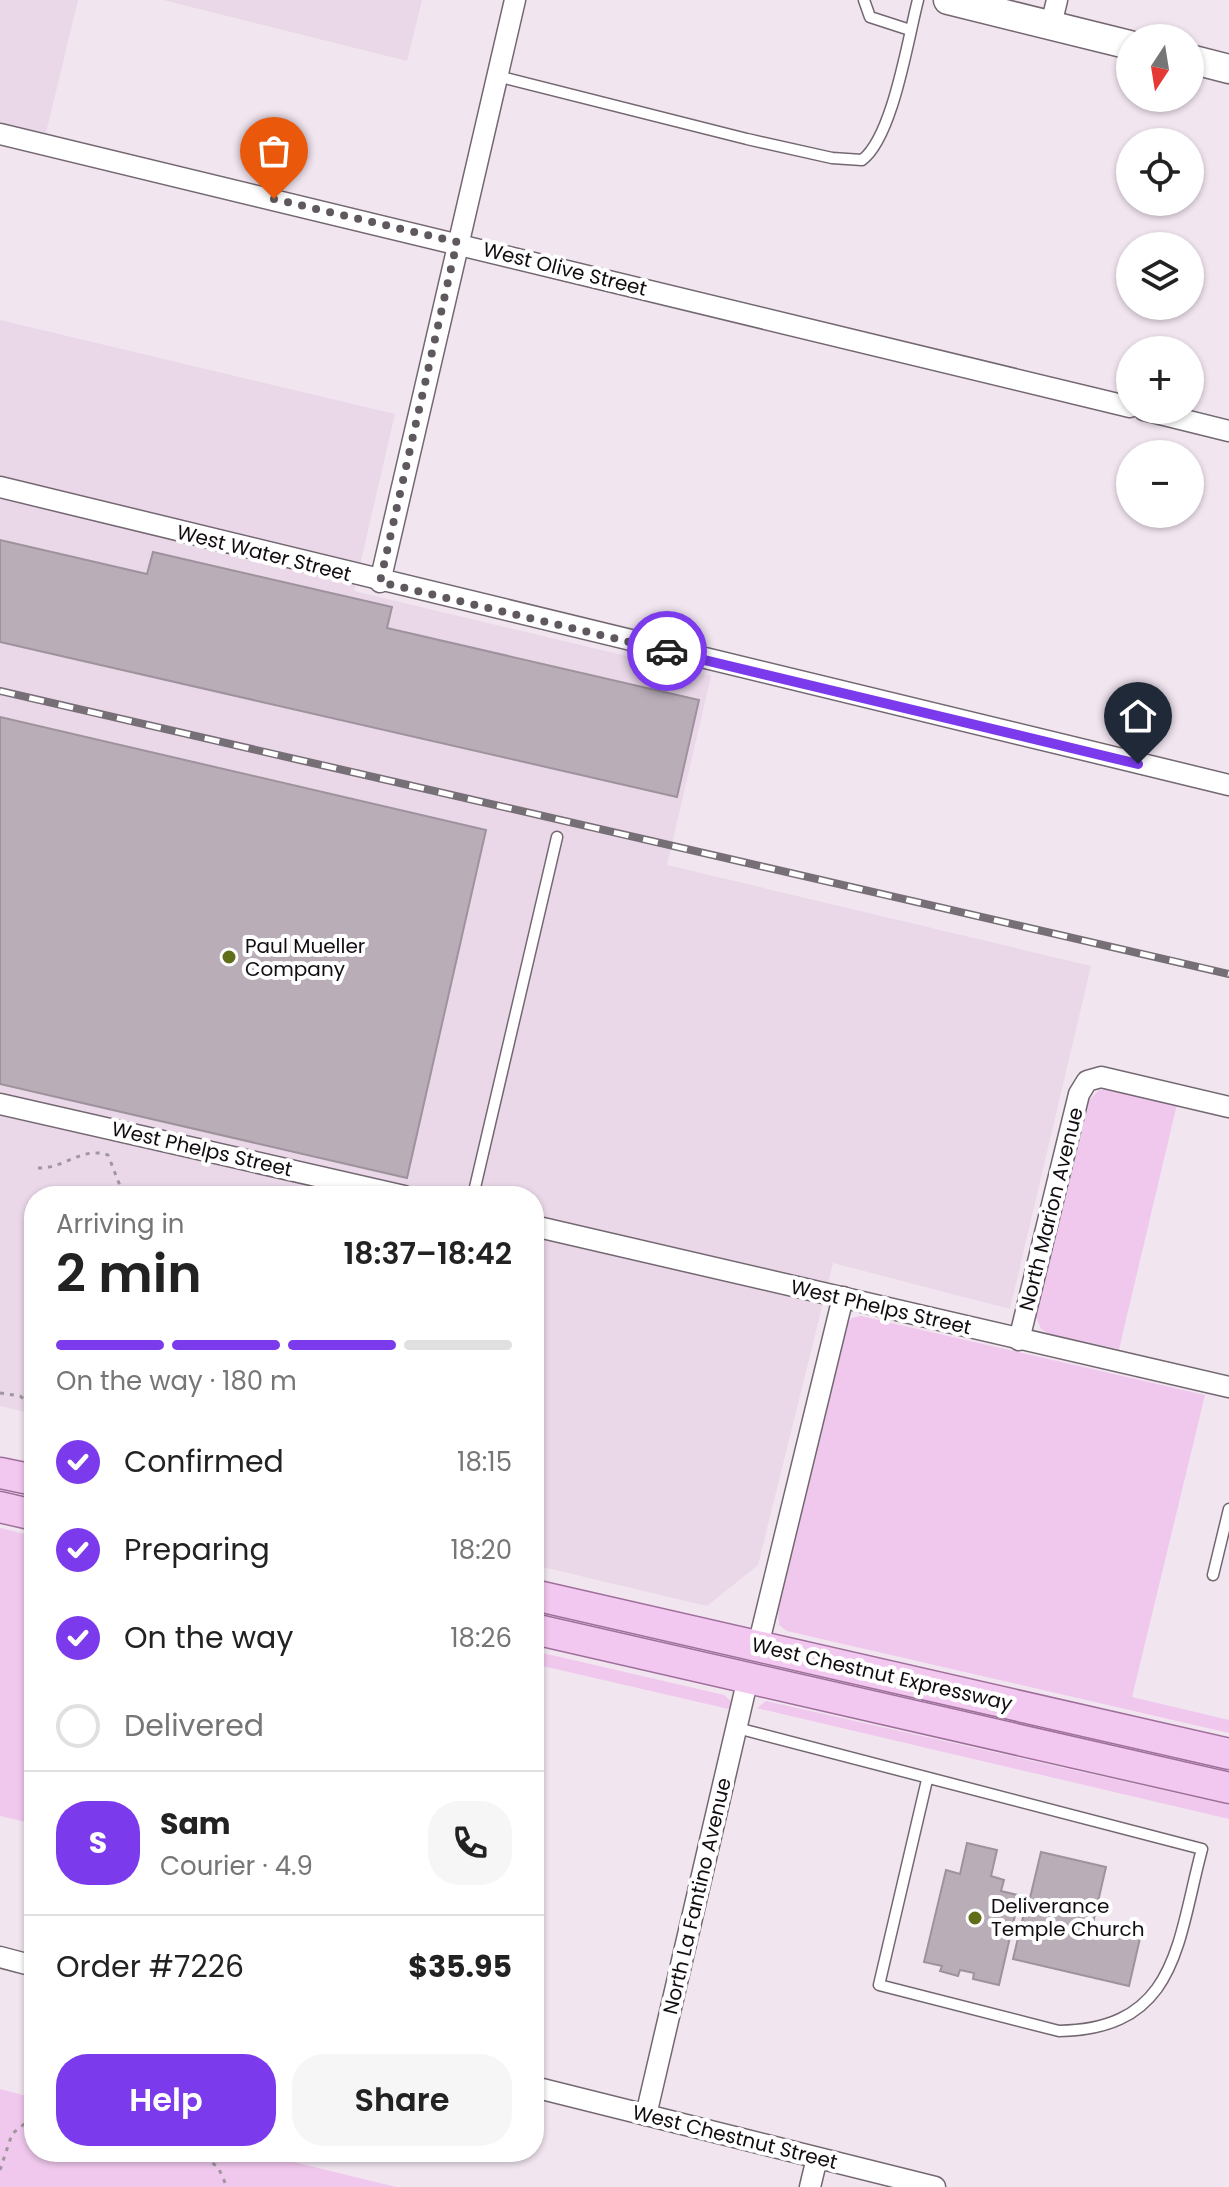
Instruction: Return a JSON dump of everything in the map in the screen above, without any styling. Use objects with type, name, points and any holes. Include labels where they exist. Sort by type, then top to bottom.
[{"type":"main road","points":[[948,0],[1054,13],[1116,39]]},
{"type":"main road","points":[[1204,63],[1229,69]]},
{"type":"main road","points":[[0,1473],[24,1478]]},
{"type":"main road","points":[[0,1507],[24,1513]]},
{"type":"main road","name":"West Chestnut Expressway","points":[[544,1597],[1229,1754]]},
{"type":"main road","name":"West Chestnut Expressway","points":[[544,1631],[1229,1788]]},
{"type":"street","points":[[380,582],[515,0]]},
{"type":"street","name":"West Olive Street","points":[[0,134],[1116,404]]},
{"type":"street","points":[[1201,424],[1229,431]]},
{"type":"street","name":"West Water Street","points":[[0,487],[380,582],[1229,785]]},
{"type":"street","name":"North Marion Avenue","points":[[1019,1340],[1079,1094],[1087,1081],[1101,1077],[1229,1107]]},
{"type":"street","name":"West Phelps Street","points":[[0,1104],[360,1186]]},
{"type":"street","name":"West Phelps Street","points":[[544,1228],[1229,1387]]},
{"type":"street","points":[[758,1646],[843,1297]]},
{"type":"street","name":"North La Fantino Avenue","points":[[646,2115],[748,1678]]},
{"type":"street","points":[[0,1957],[24,1963]]},
{"type":"street","name":"West Chestnut Street","points":[[544,2090],[935,2187]]},
{"type":"street","points":[[810,2187],[817,2158]]},
{"type":"lane","points":[[864,0],[870,17],[910,30]]},
{"type":"lane","points":[[497,76],[747,139],[856,161],[870,153],[882,131],[918,0]]},
{"type":"lane","points":[[475,1186],[557,837]]},
{"type":"lane","points":[[1213,1575],[1229,1509]]},
{"type":"lane","points":[[737,1728],[927,1780],[1202,1849],[1166,1979],[1145,2005],[1119,2020],[1085,2030],[1059,2031],[879,1985],[927,1780]]},
{"type":"path","points":[[38,1168],[54,1169],[89,1152],[99,1152],[108,1155],[120,1186]]},
{"type":"path","points":[[0,1393],[24,1399]]},
{"type":"path","points":[[0,2170],[12,2134],[24,2124]]},
{"type":"path","points":[[211,2162],[218,2167],[227,2187]]},
{"type":"shaded area","points":[[0,0],[78,0],[46,133],[0,122]]},
{"type":"shaded area","points":[[163,0],[422,0],[407,61]]},
{"type":"shaded area","points":[[0,320],[395,414],[354,591],[711,676],[667,865],[1091,966],[1010,1309],[833,1263],[758,1565],[707,1606],[544,1567],[544,1186],[24,1186],[24,1412],[0,1406]]},
{"type":"shaded area","points":[[1114,1088],[1178,1100],[1119,1349],[1049,1334],[1041,1329],[1035,1315],[1083,1106],[1099,1090]]},
{"type":"shaded area","points":[[861,1316],[1205,1395],[1132,1697],[1229,1720],[1229,1733],[787,1631],[779,1625],[778,1608],[846,1325],[852,1318]]},
{"type":"shaded area","points":[[0,1528],[24,1534],[24,1822],[0,1816]]},
{"type":"shaded area","points":[[544,1653],[724,1695],[733,1703],[733,1710],[544,1666]]},
{"type":"shaded area","points":[[766,1701],[1229,1805],[1229,1819],[757,1708]]},
{"type":"shaded area","points":[[0,2089],[24,2095],[24,2162],[294,2162],[396,2187],[0,2187]]},
{"type":"building","points":[[0,540],[147,574],[153,552],[392,607],[387,628],[699,700],[677,797],[0,642]]},
{"type":"building","name":"Paul Mueller Company","points":[[0,717],[486,830],[407,1178],[0,1084]]},
{"type":"building","name":"Deliverance Temple Church","points":[[967,1843],[997,1850],[991,1876],[1004,1880],[1001,1891],[1030,1898],[1041,1852],[1106,1867],[1093,1923],[1141,1934],[1129,1986],[1013,1959],[1024,1913],[1016,1911],[999,1985],[973,1979],[974,1973],[960,1970],[958,1976],[940,1971],[942,1966],[924,1962],[946,1870],[960,1874]]},
{"type":"railway","points":[[0,691],[1229,974]]},
{"type":"way so far","points":[[274,199],[457,242],[380,582],[667,651]]},
{"type":"place","name":"Paul Mueller Company","points":[[229,957]]},
{"type":"place","name":"Deliverance Temple Church","points":[[975,1918]]},
{"type":"route","points":[[667,651],[1138,764]]}]
